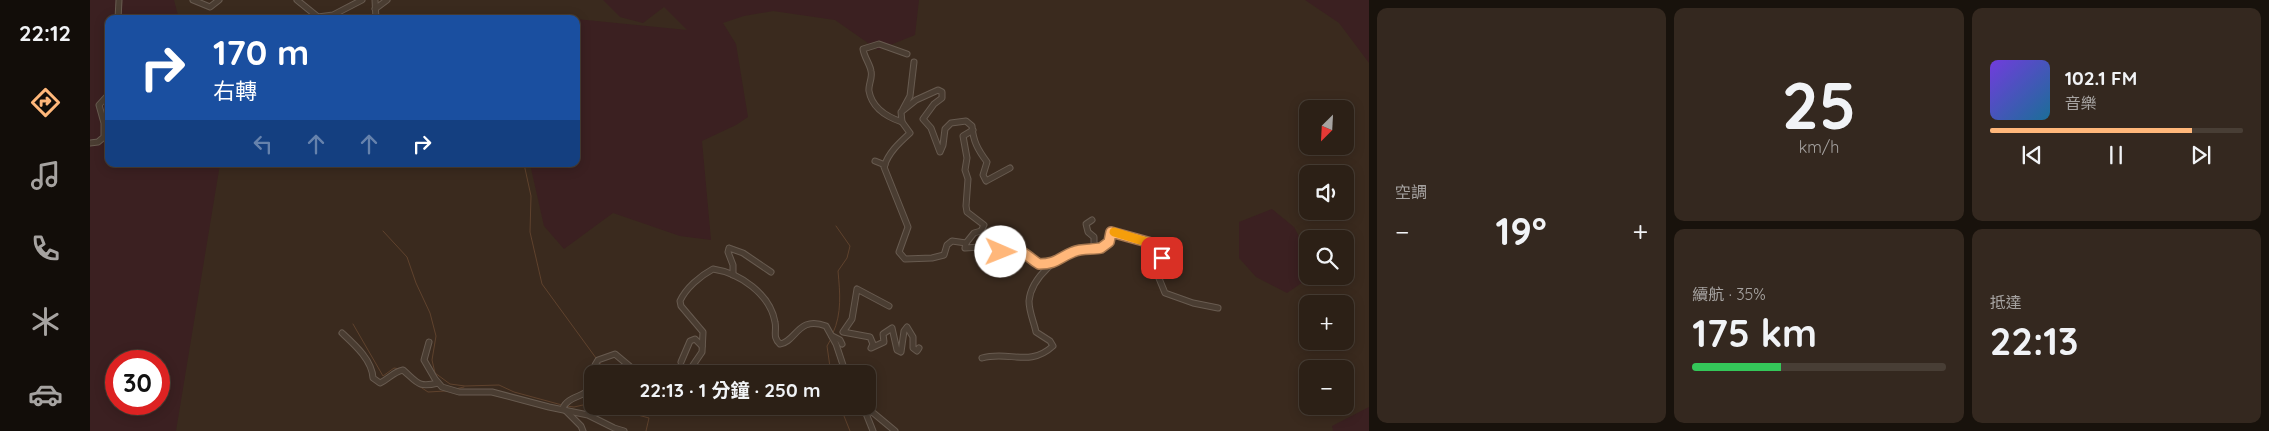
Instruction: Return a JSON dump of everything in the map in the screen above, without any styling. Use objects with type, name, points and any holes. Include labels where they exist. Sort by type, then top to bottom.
[{"type":"street","points":[[118,15],[119,0]]},
{"type":"street","points":[[193,0],[210,7],[219,0]]},
{"type":"street","points":[[297,0],[316,15]]},
{"type":"street","points":[[333,15],[362,0]]},
{"type":"street","points":[[375,0],[376,15]]},
{"type":"street","points":[[375,9],[387,0]]},
{"type":"street","points":[[902,122],[888,117],[876,106],[869,90],[872,71],[864,59],[863,49],[878,44],[907,54]]},
{"type":"street","points":[[914,62],[910,96],[901,112],[902,122],[910,133],[898,143],[885,165],[895,197],[908,227],[899,252],[905,259],[932,258],[944,255],[947,245],[952,240],[966,243]]},
{"type":"street","points":[[901,112],[916,100],[938,90],[942,92],[942,98],[934,104],[923,120],[930,128],[940,152],[945,129],[952,124],[966,121],[972,126],[978,150],[987,162],[982,175],[986,181],[1010,168]]},
{"type":"street","points":[[90,143],[98,142],[104,137],[104,123],[99,105],[105,98]]},
{"type":"street","points":[[973,130],[963,136],[967,158],[965,170],[968,179],[966,206],[968,212],[984,225],[982,231],[974,233],[966,243],[965,248],[980,247],[989,251],[1001,252],[1015,249],[1023,251],[1039,264],[1052,264]]},
{"type":"street","points":[[874,161],[885,165]]},
{"type":"street","points":[[1092,220],[1086,224],[1088,232],[1094,238],[1094,244],[1101,248]]},
{"type":"street","points":[[982,358],[1000,355],[1028,359],[1043,355],[1053,346],[1050,341],[1036,332],[1029,302],[1032,288],[1052,264],[1073,252],[1083,249],[1101,248],[1109,242],[1111,232],[1151,243],[1162,258],[1156,264],[1156,271],[1165,293],[1193,303],[1218,308]]},
{"type":"street","points":[[733,275],[733,265],[728,252],[729,248],[744,253],[771,272]]},
{"type":"street","points":[[693,365],[702,352],[703,332],[681,306],[680,301],[683,294],[703,275],[713,269],[733,275],[760,292],[774,319],[775,335],[780,344],[786,342],[803,326],[822,324],[826,326],[832,336],[843,365]]},
{"type":"street","points":[[843,332],[852,319],[857,290],[889,306]]},
{"type":"street","points":[[832,336],[843,332],[870,337],[873,344],[871,348],[884,342],[884,334],[892,328],[897,350],[901,352],[904,331],[907,327],[913,337],[913,348],[917,351],[919,348]]},
{"type":"street","points":[[342,333],[360,349],[372,372],[373,378],[380,383],[388,379],[395,372],[402,370],[416,383],[425,386],[438,383]]},
{"type":"street","points":[[832,336],[840,340],[842,344]]},
{"type":"street","points":[[681,362],[690,341],[695,339],[702,346]]},
{"type":"street","points":[[429,342],[424,360],[438,383],[442,386],[459,392],[492,392],[588,415],[624,431]]},
{"type":"street","points":[[595,365],[598,360],[615,354],[628,365]]},
{"type":"street","points":[[582,431],[581,426],[563,408],[566,403],[584,394]]},
{"type":"street","points":[[868,415],[874,431]]},
{"type":"street","points":[[876,415],[896,431]]},
{"type":"shaded area","points":[[90,0],[174,0],[178,15],[105,15],[105,167],[220,167],[176,431],[90,431]]},
{"type":"shaded area","points":[[603,0],[919,0],[915,35],[878,50],[835,20],[773,11],[744,16],[723,23],[736,44],[748,117],[736,125],[702,141],[711,240],[680,236],[613,213],[564,249],[544,226],[531,167],[580,167],[580,19],[687,30],[664,7],[643,23],[620,17]]},
{"type":"shaded area","points":[[1305,0],[1369,0],[1369,63],[1339,23]]},
{"type":"shaded area","points":[[1272,209],[1294,227],[1299,236],[1299,285],[1287,293],[1256,277],[1239,258],[1239,222]]},
{"type":"shaded area","points":[[1369,407],[1369,431],[1333,431],[1332,426]]},
{"type":"waterway","points":[[525,167],[531,196],[530,232],[542,284],[596,358]]},
{"type":"waterway","points":[[833,333],[839,310],[838,271],[847,258],[850,246],[836,226]]},
{"type":"waterway","points":[[383,231],[407,257],[416,283],[430,313],[436,336],[432,360],[435,373],[450,384],[465,386],[499,385],[514,392],[562,405]]},
{"type":"waterway","points":[[353,324],[383,376],[394,368],[400,369]]},
{"type":"waterway","points":[[830,365],[827,346],[831,339]]},
{"type":"waterway","points":[[416,384],[428,392],[446,391]]},
{"type":"waterway","points":[[455,389],[464,387]]},
{"type":"waterway","points":[[566,406],[574,407],[584,405]]},
{"type":"waterway","points":[[638,415],[649,418],[646,431]]},
{"type":"waterway","points":[[844,415],[850,431]]},
{"type":"slow traffic","points":[[1114,232],[1150,243]]},
{"type":"route","points":[[1001,252],[1015,249],[1028,254],[1039,264],[1052,264],[1073,252],[1083,249],[1093,250],[1101,248],[1109,242],[1111,232],[1151,243],[1162,258]]}]
